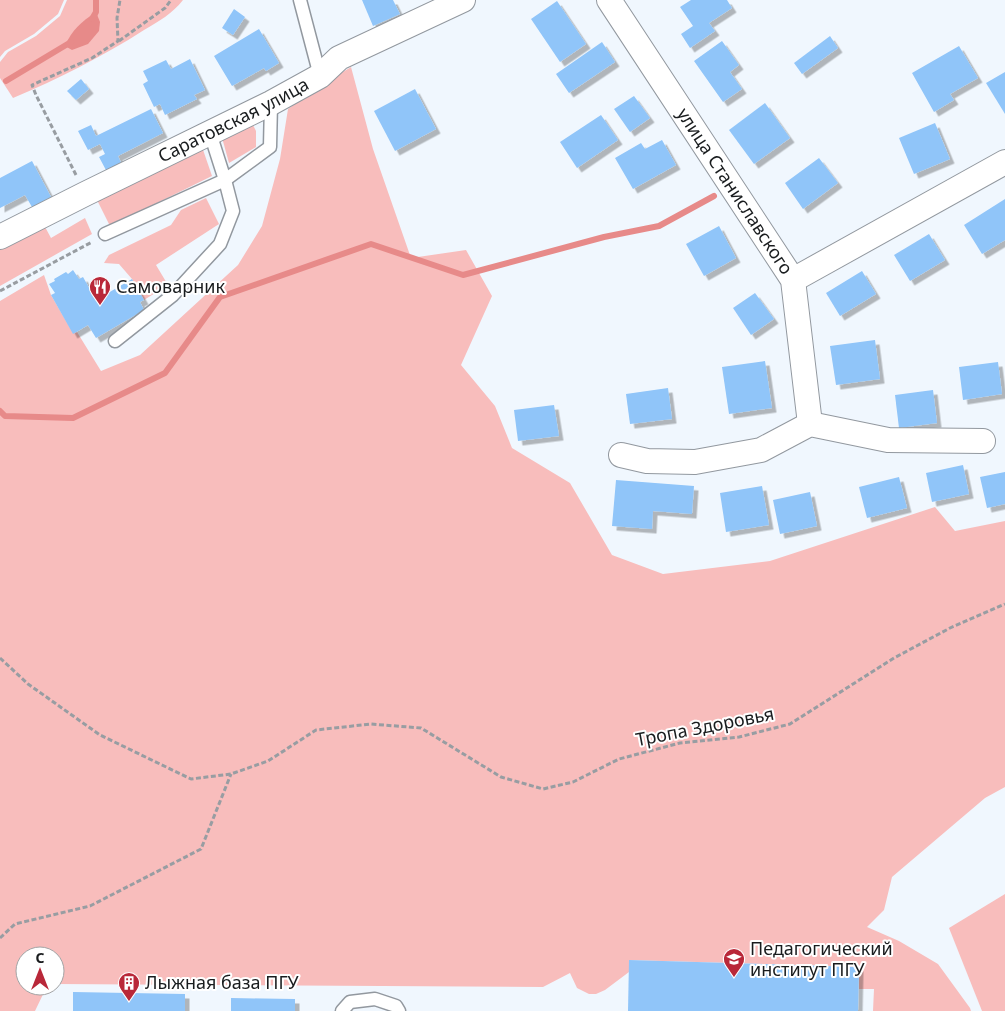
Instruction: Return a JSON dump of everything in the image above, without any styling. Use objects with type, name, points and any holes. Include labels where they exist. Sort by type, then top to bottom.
[{"type":"street","name":"Саратовская улица","points":[[0,238],[270,103],[320,76],[339,58],[463,0]]},
{"type":"street","name":"улица Станиславского","points":[[609,0],[793,280],[1003,167]]},
{"type":"street","points":[[793,280],[810,424]]},
{"type":"street","points":[[621,455],[647,461],[695,462],[761,450],[810,424],[888,440],[984,441]]},
{"type":"lane","points":[[300,0],[320,76]]},
{"type":"lane","points":[[105,234],[225,180],[270,147],[270,103]]},
{"type":"lane","points":[[115,342],[174,295],[220,244],[233,211],[210,133]]},
{"type":"lane","points":[[342,1011],[350,1002],[375,999],[396,1006],[399,1011]]},
{"type":"path","points":[[118,41],[117,18],[120,0]]},
{"type":"path","points":[[85,194],[32,85],[92,58],[165,8],[171,0]]},
{"type":"path","points":[[0,291],[105,234]]},
{"type":"path","points":[[76,250],[79,256]]},
{"type":"path","name":"Тропа Здоровья","points":[[0,658],[28,684],[100,736],[191,779],[231,774],[268,761],[316,730],[371,724],[421,728],[501,777],[543,789],[573,782],[619,759],[680,743],[739,737],[790,724],[894,658],[950,628],[1005,604]]},
{"type":"path","points":[[0,938],[14,924],[90,906],[200,849],[231,774]]},
{"type":"shaded area","points":[[0,0],[64,0],[58,14],[34,34],[5,51],[0,57]]},
{"type":"shaded area","points":[[67,0],[183,0],[165,17],[112,49],[63,75],[13,98],[0,78],[0,62],[8,52],[36,36],[60,16]]},
{"type":"shaded area","points":[[96,12],[100,22],[99,31],[88,44],[72,50],[65,46],[78,27]]},
{"type":"shaded area","points":[[351,67],[373,149],[411,258],[466,250],[492,296],[461,365],[495,406],[512,448],[570,483],[612,555],[663,574],[770,561],[935,507],[955,531],[1005,521],[1005,787],[985,798],[892,877],[884,910],[867,927],[899,941],[938,964],[971,1011],[873,1011],[874,989],[859,989],[859,967],[629,960],[629,972],[605,990],[596,994],[589,994],[577,988],[570,973],[543,987],[65,984],[65,946],[15,946],[15,996],[42,996],[35,1011],[0,1011],[0,301],[44,275],[51,295],[73,333],[77,332],[101,371],[140,355],[238,265],[262,226],[280,159],[288,109]]},
{"type":"shaded area","points":[[250,119],[256,131],[256,147],[229,163],[221,134]]},
{"type":"shaded area","points":[[201,144],[212,176],[110,226],[96,198]]},
{"type":"shaded area","points":[[206,198],[219,224],[156,265],[168,285],[144,300],[132,279],[119,264],[104,263],[109,255],[171,225],[181,210]]},
{"type":"shaded area","points":[[85,218],[92,234],[0,286],[0,247],[44,225],[51,238]]},
{"type":"shaded area","points":[[1005,894],[1005,1011],[982,1011],[949,928]]},
{"type":"building","points":[[362,0],[393,0],[400,14],[373,26]]},
{"type":"building","points":[[691,0],[727,0],[732,8],[709,23],[715,31],[690,48],[681,34],[693,26],[680,7]]},
{"type":"building","points":[[557,1],[586,44],[560,62],[531,19]]},
{"type":"building","points":[[234,9],[245,17],[233,35],[222,28]]},
{"type":"building","points":[[259,29],[279,63],[266,71],[264,68],[232,86],[214,56]]},
{"type":"building","points":[[830,36],[838,48],[802,74],[794,63]]},
{"type":"building","points":[[722,41],[739,65],[730,72],[742,89],[723,102],[694,61]]},
{"type":"building","points":[[602,42],[615,62],[569,93],[556,74]]},
{"type":"building","points":[[959,46],[978,78],[950,94],[954,100],[934,112],[912,73]]},
{"type":"building","points":[[190,59],[205,90],[194,95],[197,99],[165,115],[160,104],[154,107],[143,84],[148,81],[143,71],[166,60],[171,69]]},
{"type":"building","points":[[1005,72],[1005,114],[986,83]]},
{"type":"building","points":[[81,79],[89,89],[76,100],[67,91]]},
{"type":"building","points":[[415,89],[436,129],[395,151],[374,111]]},
{"type":"building","points":[[634,96],[650,118],[630,132],[614,109]]},
{"type":"building","points":[[765,103],[790,138],[754,164],[729,130]]},
{"type":"building","points":[[151,109],[163,133],[118,156],[122,165],[107,172],[99,157],[105,154],[100,144],[88,150],[78,131],[91,125],[96,136]]},
{"type":"building","points":[[601,115],[618,140],[577,168],[560,142]]},
{"type":"building","points":[[935,123],[950,159],[914,174],[899,138]]},
{"type":"building","points":[[662,140],[676,165],[633,189],[615,158],[641,143],[645,149]]},
{"type":"building","points":[[819,158],[838,183],[803,209],[785,183]]},
{"type":"building","points":[[32,161],[51,197],[32,207],[25,195],[0,208],[0,178]]},
{"type":"building","points":[[1005,199],[1005,240],[982,254],[964,225]]},
{"type":"building","points":[[719,226],[736,258],[704,276],[686,244]]},
{"type":"building","points":[[929,234],[945,260],[910,281],[894,255]]},
{"type":"building","name":"Самоварник","points":[[73,270],[79,279],[83,277],[96,300],[132,279],[144,300],[140,302],[144,310],[96,338],[88,325],[73,334],[51,295],[55,293],[49,284],[66,272],[68,274]]},
{"type":"building","points":[[862,271],[876,294],[840,316],[826,293]]},
{"type":"building","points":[[755,293],[774,319],[751,335],[733,308]]},
{"type":"building","points":[[875,340],[880,379],[836,385],[830,346]]},
{"type":"building","points":[[765,361],[772,408],[729,414],[722,367]]},
{"type":"building","points":[[998,362],[1002,394],[963,400],[959,367]]},
{"type":"building","points":[[668,388],[672,419],[630,424],[626,394]]},
{"type":"building","points":[[933,390],[937,423],[899,428],[895,395]]},
{"type":"building","points":[[554,405],[559,436],[518,441],[514,410]]},
{"type":"building","points":[[963,465],[969,494],[932,502],[926,473]]},
{"type":"building","points":[[1005,472],[1005,504],[987,508],[980,477]]},
{"type":"building","points":[[899,477],[907,508],[867,518],[859,487]]},
{"type":"building","points":[[616,480],[694,486],[692,514],[653,511],[652,529],[612,526]]},
{"type":"building","points":[[762,486],[769,525],[726,532],[720,493]]},
{"type":"building","points":[[810,492],[817,526],[780,534],[773,500]]},
{"type":"building","points":[[629,960],[859,967],[858,1011],[628,1011]]},
{"type":"building","name":"Лыжная база ПГУ","points":[[73,992],[185,994],[185,1011],[73,1011]]},
{"type":"building","points":[[231,998],[295,999],[295,1011],[231,1011]]},
{"type":"waterway","points":[[92,19],[96,12],[96,0]]},
{"type":"waterway","points":[[6,81],[71,42]]},
{"type":"waterway","points":[[0,411],[5,416],[73,418],[165,373],[220,297],[371,244],[463,275],[604,237],[659,226],[714,196]]},
{"type":"place","name":"Самоварник","points":[[100,306]]},
{"type":"place","name":"Педагогический институт ПГУ","points":[[734,978]]},
{"type":"place","name":"Лыжная база ПГУ","points":[[129,1002]]}]
